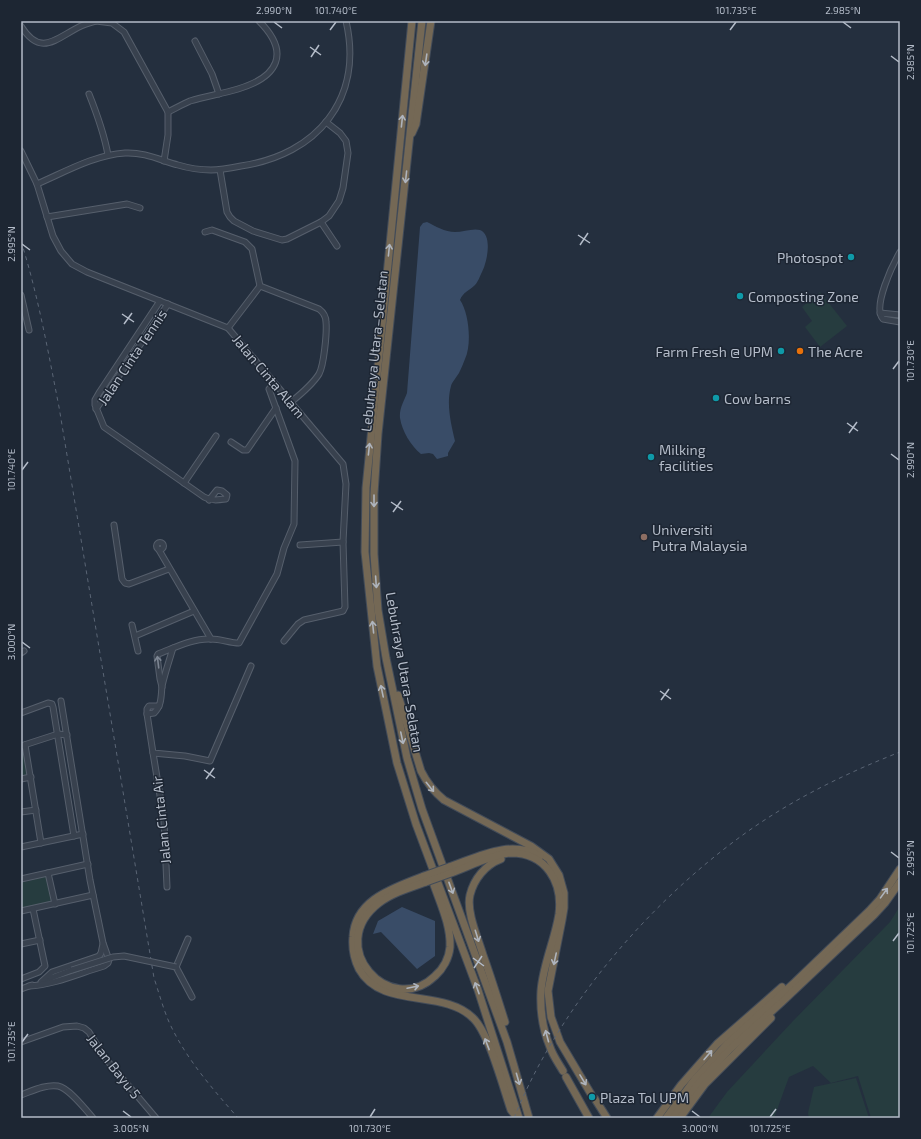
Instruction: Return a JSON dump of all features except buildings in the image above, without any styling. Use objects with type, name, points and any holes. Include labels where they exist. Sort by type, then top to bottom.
[{"type":"highway","name":"Lebuhraya Utara–Selatan","points":[[412,21],[366,488],[365,552],[377,666],[397,763],[416,824],[478,990],[519,1118]]},
{"type":"highway","name":"Lebuhraya Utara–Selatan","points":[[422,21],[382,394],[374,494],[374,554],[377,597],[386,658],[407,758],[422,809],[507,1042],[529,1118]]},
{"type":"highway","points":[[410,138],[416,124],[431,21]]},
{"type":"highway","points":[[386,658],[394,679],[420,771],[433,791],[444,800],[544,854],[554,866],[562,884],[564,903],[548,991],[551,1017],[560,1042],[606,1118]]},
{"type":"highway","points":[[416,824],[416,833],[447,923],[450,947],[444,966],[427,982],[413,988],[388,985],[373,977],[360,959],[358,944],[360,927],[370,911],[383,900],[425,879]]},
{"type":"highway","points":[[519,1118],[511,1110],[482,1030],[472,1017],[457,1007],[448,1004],[398,994],[378,987],[362,974],[356,964],[353,954],[353,934],[355,926],[363,911],[368,904],[378,896],[389,890],[450,870],[496,851],[518,848],[535,853],[554,866]]},
{"type":"highway","points":[[450,870],[512,853],[532,858],[546,867],[555,880],[559,896],[559,913],[547,957],[541,990],[542,1018],[550,1047],[589,1118]]},
{"type":"highway","points":[[507,1042],[509,1037],[508,1030],[471,915],[470,896],[476,881],[485,868],[496,861],[518,854]]},
{"type":"highway","points":[[673,1118],[705,1071],[727,1044],[869,911],[880,899],[900,869]]},
{"type":"highway","points":[[660,1117],[705,1071],[782,1002],[874,915],[900,882]]},
{"type":"highway","points":[[660,1117],[681,1085],[717,1044],[797,975],[807,970]]},
{"type":"highway","points":[[680,1118],[705,1084],[779,1010],[782,1002]]},
{"type":"street","points":[[21,26],[28,36],[40,44],[52,42],[82,25],[96,21],[112,24],[124,32],[168,112],[168,135],[164,161]]},
{"type":"street","points":[[168,112],[191,101],[240,89],[268,74],[276,64],[278,53],[275,41],[268,30],[259,21]]},
{"type":"street","points":[[37,184],[108,155],[127,153],[145,154],[178,166],[220,170],[255,164],[275,158],[294,149],[311,138],[326,122],[343,94],[351,58],[350,38],[346,21]]},
{"type":"street","points":[[195,41],[212,74],[219,94]]},
{"type":"street","points":[[89,94],[99,117],[108,155]]},
{"type":"street","points":[[220,170],[227,212],[230,217],[234,221],[253,231],[282,240],[287,239],[321,222],[329,216],[339,201],[343,188],[348,153],[346,142],[340,133],[326,122]]},
{"type":"street","name":"Jalan Cinta Alam","points":[[21,152],[37,184],[53,236],[61,251],[72,264],[86,272],[228,328],[343,464],[346,484],[343,542],[345,607],[343,611],[304,620],[298,624],[284,642]]},
{"type":"street","points":[[47,217],[127,204],[140,208]]},
{"type":"street","points":[[321,222],[337,246]]},
{"type":"street","points":[[205,232],[212,230],[245,242],[252,249],[260,286],[228,328]]},
{"type":"street","points":[[900,252],[894,261],[885,286],[880,313],[883,319],[900,322]]},
{"type":"street","points":[[260,286],[319,309],[324,314],[326,321],[323,362],[320,372],[315,380],[291,402]]},
{"type":"street","points":[[21,295],[29,330]]},
{"type":"street","name":"Jalan Cinta Tennis","points":[[160,301],[99,393],[95,400],[96,409],[104,427],[209,500]]},
{"type":"street","name":"Jalan Cinta Tennis","points":[[96,409],[168,304]]},
{"type":"street","points":[[880,313],[900,315]]},
{"type":"street","points":[[162,687],[157,655],[192,641],[211,639],[239,643],[277,574],[284,548],[294,524],[295,461],[269,388],[274,384]]},
{"type":"street","points":[[99,393],[104,397]]},
{"type":"street","points":[[231,442],[243,450],[247,450],[276,408]]},
{"type":"street","points":[[184,483],[216,436]]},
{"type":"street","points":[[114,525],[122,579],[125,583],[129,584],[170,569]]},
{"type":"street","points":[[300,545],[343,542]]},
{"type":"street","points":[[159,550],[211,639]]},
{"type":"street","points":[[135,636],[194,610]]},
{"type":"street","points":[[132,625],[138,651]]},
{"type":"street","points":[[162,687],[173,648]]},
{"type":"street","points":[[153,753],[185,756],[210,761],[251,666]]},
{"type":"street","name":"Jalan Cinta Air","points":[[162,687],[162,695],[157,710],[154,713],[147,714],[164,820],[167,887]]},
{"type":"street","points":[[29,986],[38,986],[56,981],[108,964],[109,960],[103,943],[93,895],[61,701]]},
{"type":"street","points":[[21,713],[48,703],[52,704],[74,836]]},
{"type":"street","points":[[41,843],[31,777],[23,745],[58,734],[67,735]]},
{"type":"street","points":[[21,779],[31,777]]},
{"type":"street","points":[[21,812],[36,810]]},
{"type":"street","points":[[21,848],[83,834]]},
{"type":"street","points":[[21,879],[88,864]]},
{"type":"street","points":[[48,873],[55,904]]},
{"type":"street","points":[[21,911],[93,895]]},
{"type":"street","points":[[21,979],[40,972],[45,966],[33,909]]},
{"type":"street","points":[[176,967],[188,939]]},
{"type":"street","points":[[21,944],[40,940]]},
{"type":"street","points":[[41,982],[52,972],[99,956],[103,943]]},
{"type":"street","points":[[21,989],[72,970],[113,957],[124,956],[176,967],[192,997]]},
{"type":"street","name":"Jalan Bayu 5","points":[[21,1042],[71,1025],[84,1028],[94,1038],[105,1058],[156,1118]]},
{"type":"street","points":[[21,1095],[51,1086],[62,1087],[72,1095],[93,1118]]},
{"type":"green space","points":[[820,292],[847,326],[820,347],[805,327],[812,321],[802,307]]},
{"type":"green space","points":[[21,751],[23,752],[28,775],[21,776]]},
{"type":"green space","points":[[47,876],[53,901],[21,908],[21,883]]},
{"type":"green space","points":[[900,906],[900,1118],[871,1118],[858,1076],[831,1083],[813,1066],[789,1077],[774,1118],[708,1118],[727,1092],[793,1021],[890,922]]},
{"type":"green space","points":[[856,1078],[869,1118],[809,1118],[808,1113],[814,1087]]},
{"type":"water","points":[[427,222],[451,232],[474,229],[480,230],[484,233],[488,243],[486,262],[479,279],[475,285],[464,293],[460,300],[466,313],[469,337],[467,353],[459,373],[452,384],[449,400],[455,441],[448,453],[448,456],[437,459],[433,454],[421,454],[414,447],[405,433],[400,418],[401,408],[407,393],[420,227],[423,223]]},
{"type":"water","points":[[402,907],[435,921],[435,956],[417,969],[381,932],[373,934],[378,921]]},
{"type":"railway","points":[[21,241],[38,302],[59,407],[154,978],[169,1022],[183,1048],[200,1073],[238,1118]]},
{"type":"railway","points":[[514,1118],[532,1077],[580,999],[608,962],[639,927],[671,895],[705,864],[740,837],[797,800],[838,779],[900,752]]},
{"type":"place","name":"Photospot","points":[[851,257]]},
{"type":"place","name":"Composting Zone","points":[[740,296]]},
{"type":"place","name":"Farm Fresh @ UPM","points":[[781,351]]},
{"type":"place","name":"The Acre","points":[[800,351]]},
{"type":"place","name":"Cow barns","points":[[716,398]]},
{"type":"place","name":"Milking facilities","points":[[651,457]]},
{"type":"place","name":"Universiti Putra Malaysia","points":[[644,537]]},
{"type":"place","name":"Plaza Tol UPM","points":[[592,1097]]}]
